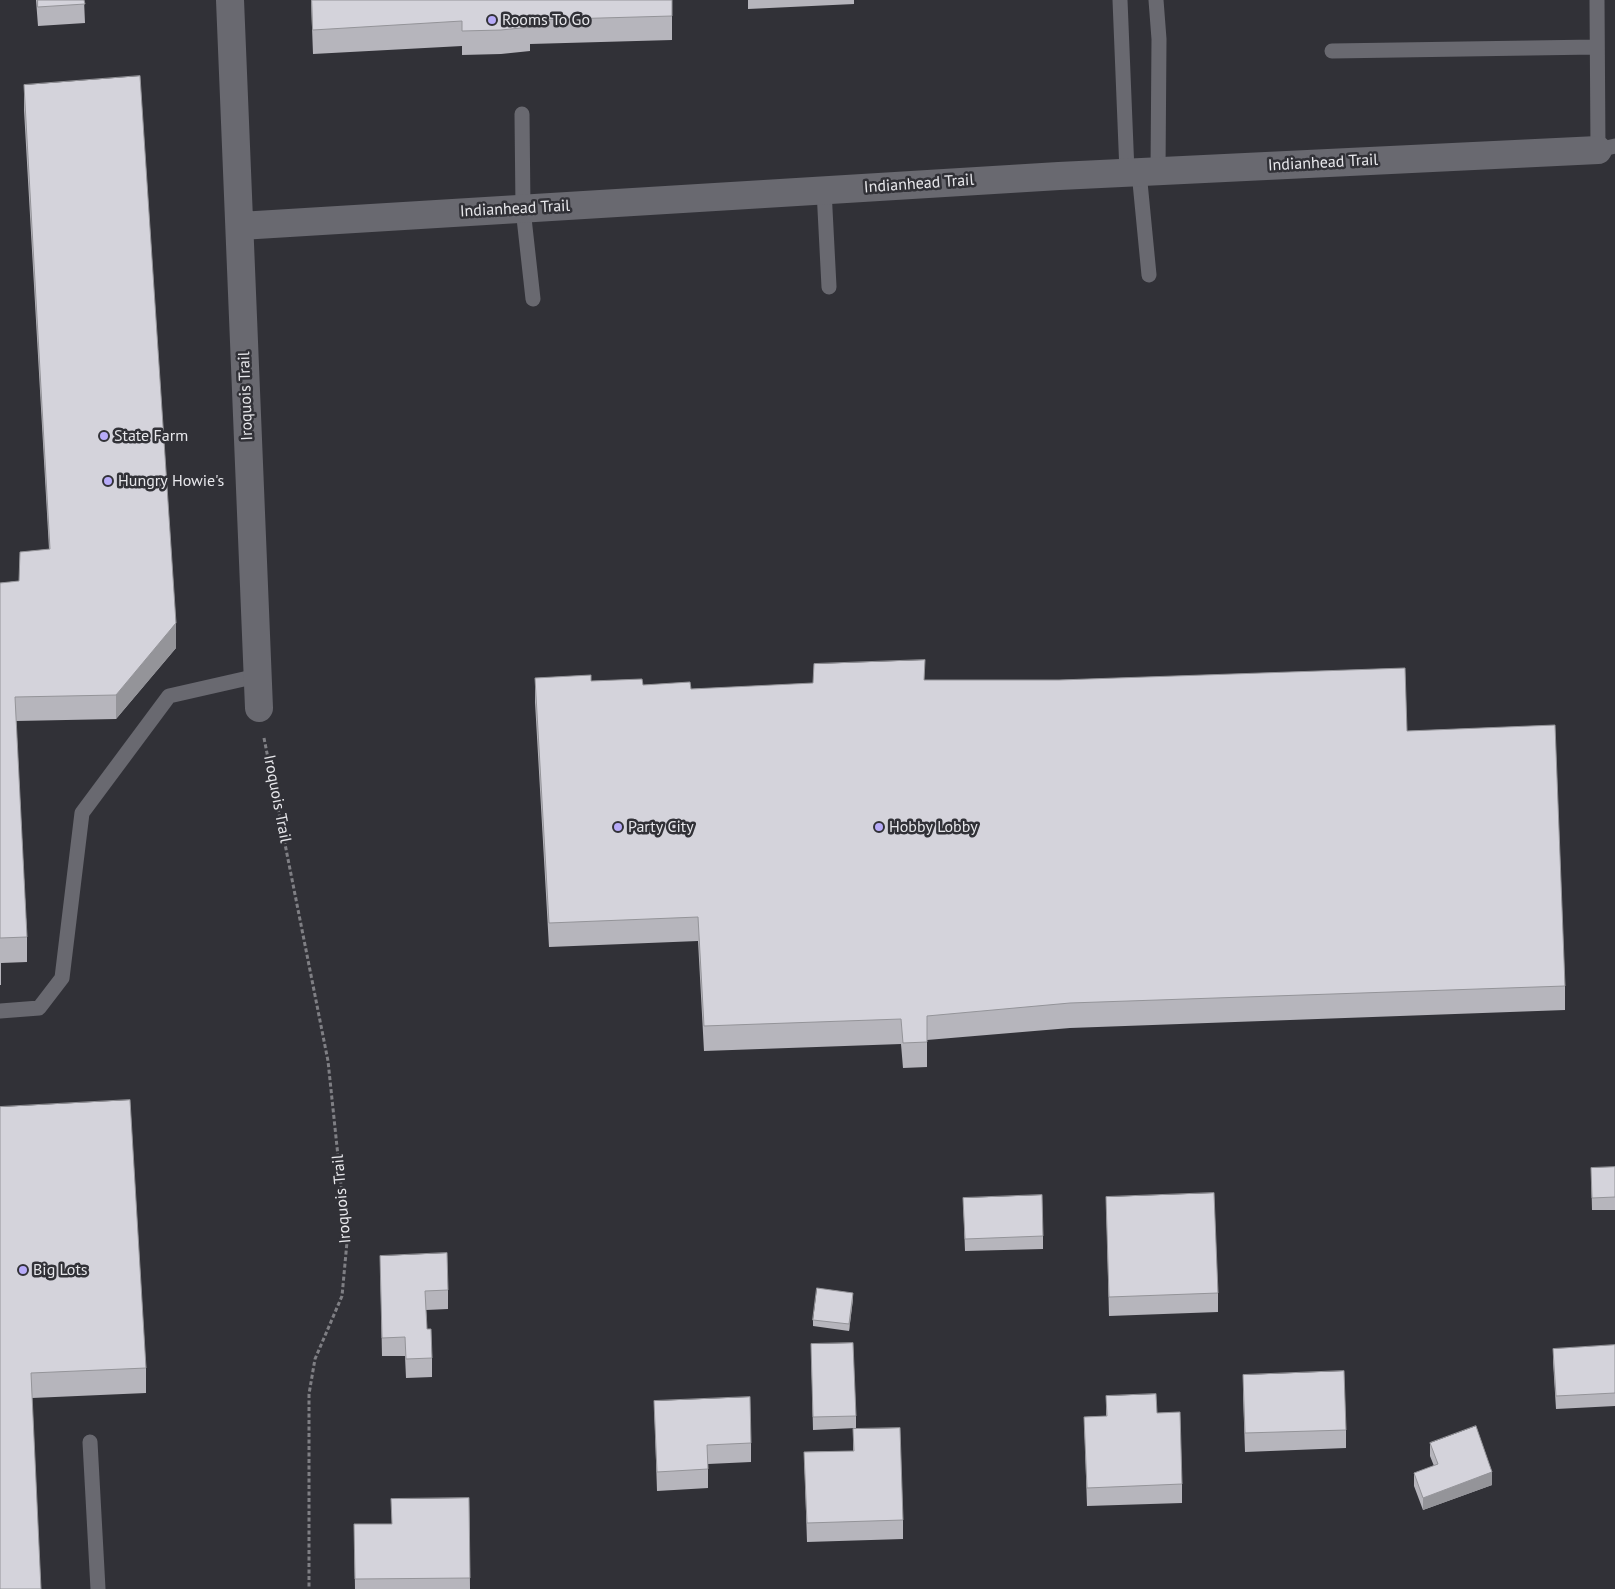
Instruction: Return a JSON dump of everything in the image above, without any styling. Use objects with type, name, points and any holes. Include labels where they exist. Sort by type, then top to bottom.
[{"type":"street","name":"Iroquois Trail","points":[[230,0],[258,708]]},
{"type":"street","name":"Indianhead Trail","points":[[240,226],[824,190],[1607,148]]},
{"type":"lane","points":[[1120,0],[1141,172],[1149,275]]},
{"type":"lane","points":[[1141,172],[1159,39],[1156,0]]},
{"type":"lane","points":[[1597,0],[1596,47],[1607,148]]},
{"type":"lane","points":[[1332,51],[1596,47]]},
{"type":"lane","points":[[522,114],[523,209],[533,299]]},
{"type":"lane","points":[[824,190],[829,288]]},
{"type":"lane","points":[[0,1011],[39,1008],[62,978],[82,813],[169,696],[257,676]]},
{"type":"lane","points":[[90,1442],[98,1589]]},
{"type":"path","name":"Iroquois Trail","points":[[258,708],[328,1061],[347,1242],[342,1296],[315,1359],[309,1394],[309,1589]]},
{"type":"building","points":[[38,0],[84,0],[85,4],[38,7]]},
{"type":"building","points":[[312,0],[672,0],[672,16],[530,20],[530,27],[501,30],[462,31],[462,21],[313,30]]},
{"type":"building","points":[[140,76],[176,623],[116,695],[15,697],[27,937],[0,938],[0,583],[19,581],[20,552],[50,549],[24,85]]},
{"type":"building","points":[[925,660],[924,680],[1059,680],[1405,668],[1407,731],[1555,725],[1565,986],[1070,1003],[927,1016],[927,1042],[903,1043],[901,1019],[704,1026],[698,917],[549,923],[535,678],[591,675],[591,681],[642,679],[643,685],[690,682],[691,689],[813,683],[814,664]]},
{"type":"building","points":[[130,1100],[146,1368],[31,1373],[41,1589],[0,1589],[0,1107]]},
{"type":"building","points":[[1615,1167],[1615,1197],[1592,1198],[1591,1168]]},
{"type":"building","points":[[1214,1193],[1218,1293],[1109,1297],[1106,1197]]},
{"type":"building","points":[[1042,1195],[1043,1236],[965,1239],[963,1198]]},
{"type":"building","points":[[447,1253],[448,1290],[425,1291],[427,1329],[431,1329],[432,1358],[406,1359],[405,1337],[382,1338],[380,1256]]},
{"type":"building","points":[[817,1288],[853,1293],[849,1324],[813,1320]]},
{"type":"building","points":[[853,1343],[856,1416],[813,1417],[811,1344]]},
{"type":"building","points":[[1615,1345],[1615,1393],[1556,1396],[1553,1349]]},
{"type":"building","points":[[1344,1371],[1346,1430],[1245,1433],[1243,1375]]},
{"type":"building","points":[[1156,1394],[1157,1413],[1180,1412],[1182,1484],[1087,1488],[1084,1417],[1107,1416],[1106,1396]]},
{"type":"building","points":[[750,1397],[751,1443],[707,1445],[708,1469],[657,1472],[654,1401]]},
{"type":"building","points":[[1476,1426],[1492,1472],[1423,1498],[1414,1473],[1438,1464],[1430,1443]]},
{"type":"building","points":[[900,1428],[903,1520],[807,1523],[804,1452],[854,1451],[853,1429]]},
{"type":"building","points":[[469,1498],[470,1578],[355,1579],[354,1524],[392,1524],[391,1499]]},
{"type":"place","name":"Rooms To Go","points":[[492,20]]},
{"type":"place","name":"State Farm","points":[[104,436]]},
{"type":"place","name":"Hungry Howie's","points":[[108,481]]},
{"type":"place","name":"Party City","points":[[618,827]]},
{"type":"place","name":"Hobby Lobby","points":[[879,827]]},
{"type":"place","name":"Big Lots","points":[[23,1270]]}]
